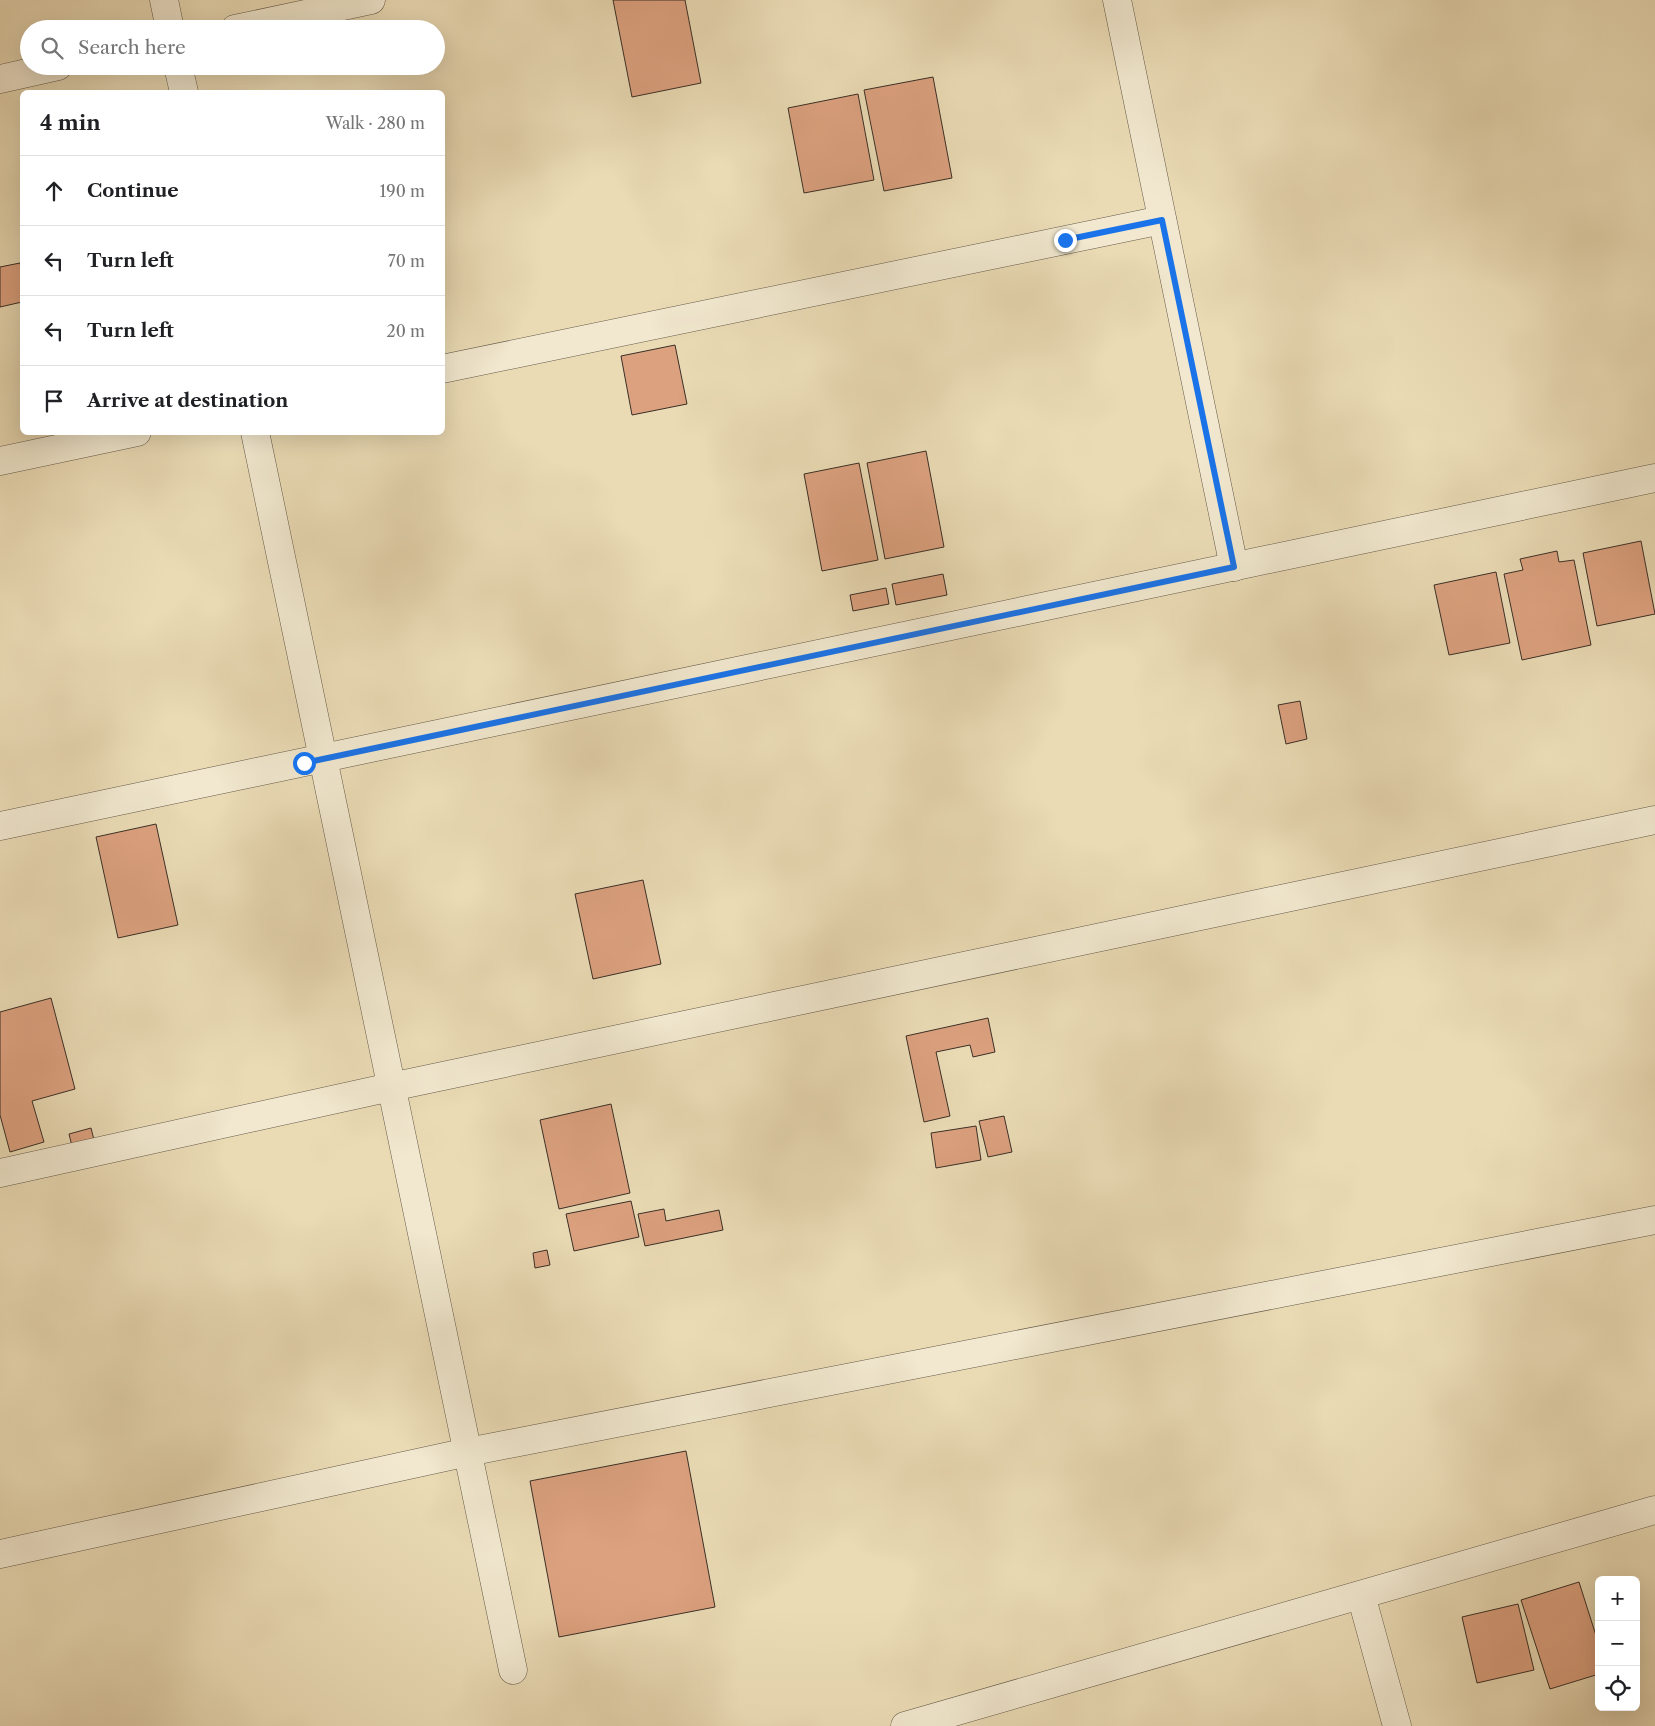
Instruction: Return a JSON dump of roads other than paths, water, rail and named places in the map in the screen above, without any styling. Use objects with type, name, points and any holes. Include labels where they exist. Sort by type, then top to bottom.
[{"type":"street","points":[[164,0],[168,20]]},
{"type":"street","points":[[277,20],[371,0]]},
{"type":"street","points":[[1117,0],[1234,567]]},
{"type":"street","points":[[0,79],[20,75]]},
{"type":"street","points":[[180,75],[184,90]]},
{"type":"street","points":[[445,368],[1162,220]]},
{"type":"street","points":[[0,461],[123,435]]},
{"type":"street","points":[[256,435],[513,1670]]},
{"type":"street","points":[[0,826],[1655,478]]},
{"type":"street","points":[[0,1173],[391,1087],[1655,820]]},
{"type":"street","points":[[0,1554],[468,1452],[1655,1220]]},
{"type":"street","points":[[905,1726],[1655,1510]]},
{"type":"street","points":[[1361,1595],[1397,1726]]}]
